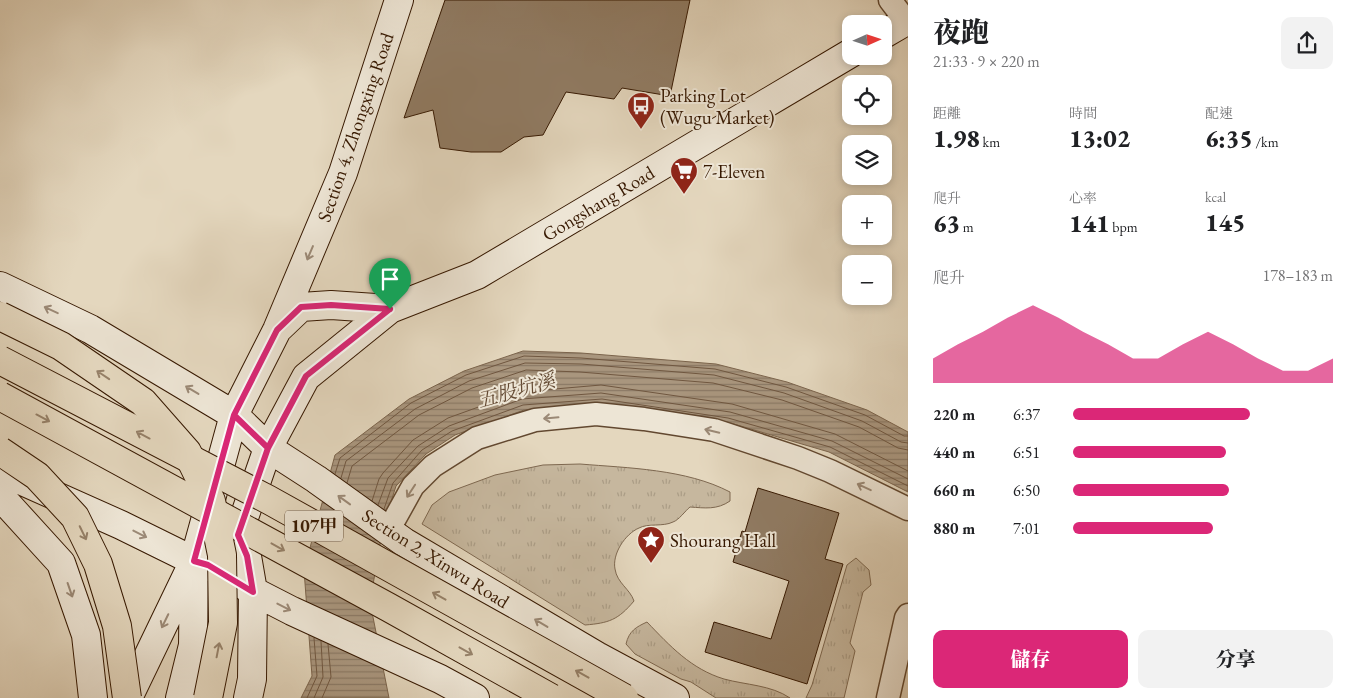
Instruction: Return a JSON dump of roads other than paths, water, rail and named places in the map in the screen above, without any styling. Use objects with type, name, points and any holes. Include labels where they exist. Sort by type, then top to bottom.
[{"type":"main road","name":"Section 4, Zhongxing Road","points":[[194,561],[234,415],[277,330],[343,174],[398,5]]},
{"type":"main road","name":"Gongshang Road","points":[[268,448],[306,376],[390,309],[477,275],[842,58]]},
{"type":"main road","name":"Section 2, Xinwu Road","points":[[0,286],[90,329],[234,415],[268,448],[316,479],[404,542],[597,656],[675,698]]},
{"type":"main road","name":"Gongshang Road","points":[[277,330],[301,307],[331,305],[390,309]]},
{"type":"main road","points":[[0,316],[61,346],[143,402],[187,452],[210,501],[222,555],[223,623],[208,698]]},
{"type":"main road","name":"Section 2, Xinwu Road","points":[[0,360],[269,500],[624,698]]},
{"type":"main road","name":"107甲","points":[[0,396],[380,602],[551,698]]},
{"type":"main road","points":[[127,698],[194,561],[238,535],[268,448]]},
{"type":"main road","points":[[0,451],[36,476],[76,517],[98,564],[117,626],[127,698]]},
{"type":"main road","points":[[0,471],[121,525],[194,561],[208,565],[253,592],[292,612],[475,698]]},
{"type":"main road","points":[[0,496],[60,563],[86,635],[93,698]]},
{"type":"main road","points":[[238,535],[247,556],[253,592],[252,680],[248,698]]},
{"type":"main road","points":[[180,698],[194,645],[194,561]]},
{"type":"main road","points":[[619,667],[632,688],[633,698]]},
{"type":"street","points":[[388,531],[413,486],[434,466],[477,438],[534,420],[596,414],[714,430],[822,467],[908,509]]},
{"type":"street","points":[[888,698],[908,615]]},
{"type":"water","name":"五股坑溪","points":[[523,351],[581,353],[716,364],[787,382],[867,410],[908,432],[908,492],[829,452],[727,422],[602,404],[524,410],[455,435],[426,454],[396,486],[383,527],[370,602],[389,698],[301,698],[312,676],[304,570],[335,455],[409,399],[464,371]]},
{"type":"place","name":"Parking Lot (Wugu Market)","points":[[641,130]]},
{"type":"place","name":"7-Eleven","points":[[684,195]]},
{"type":"place","name":"Shourang Hall","points":[[651,564]]}]
